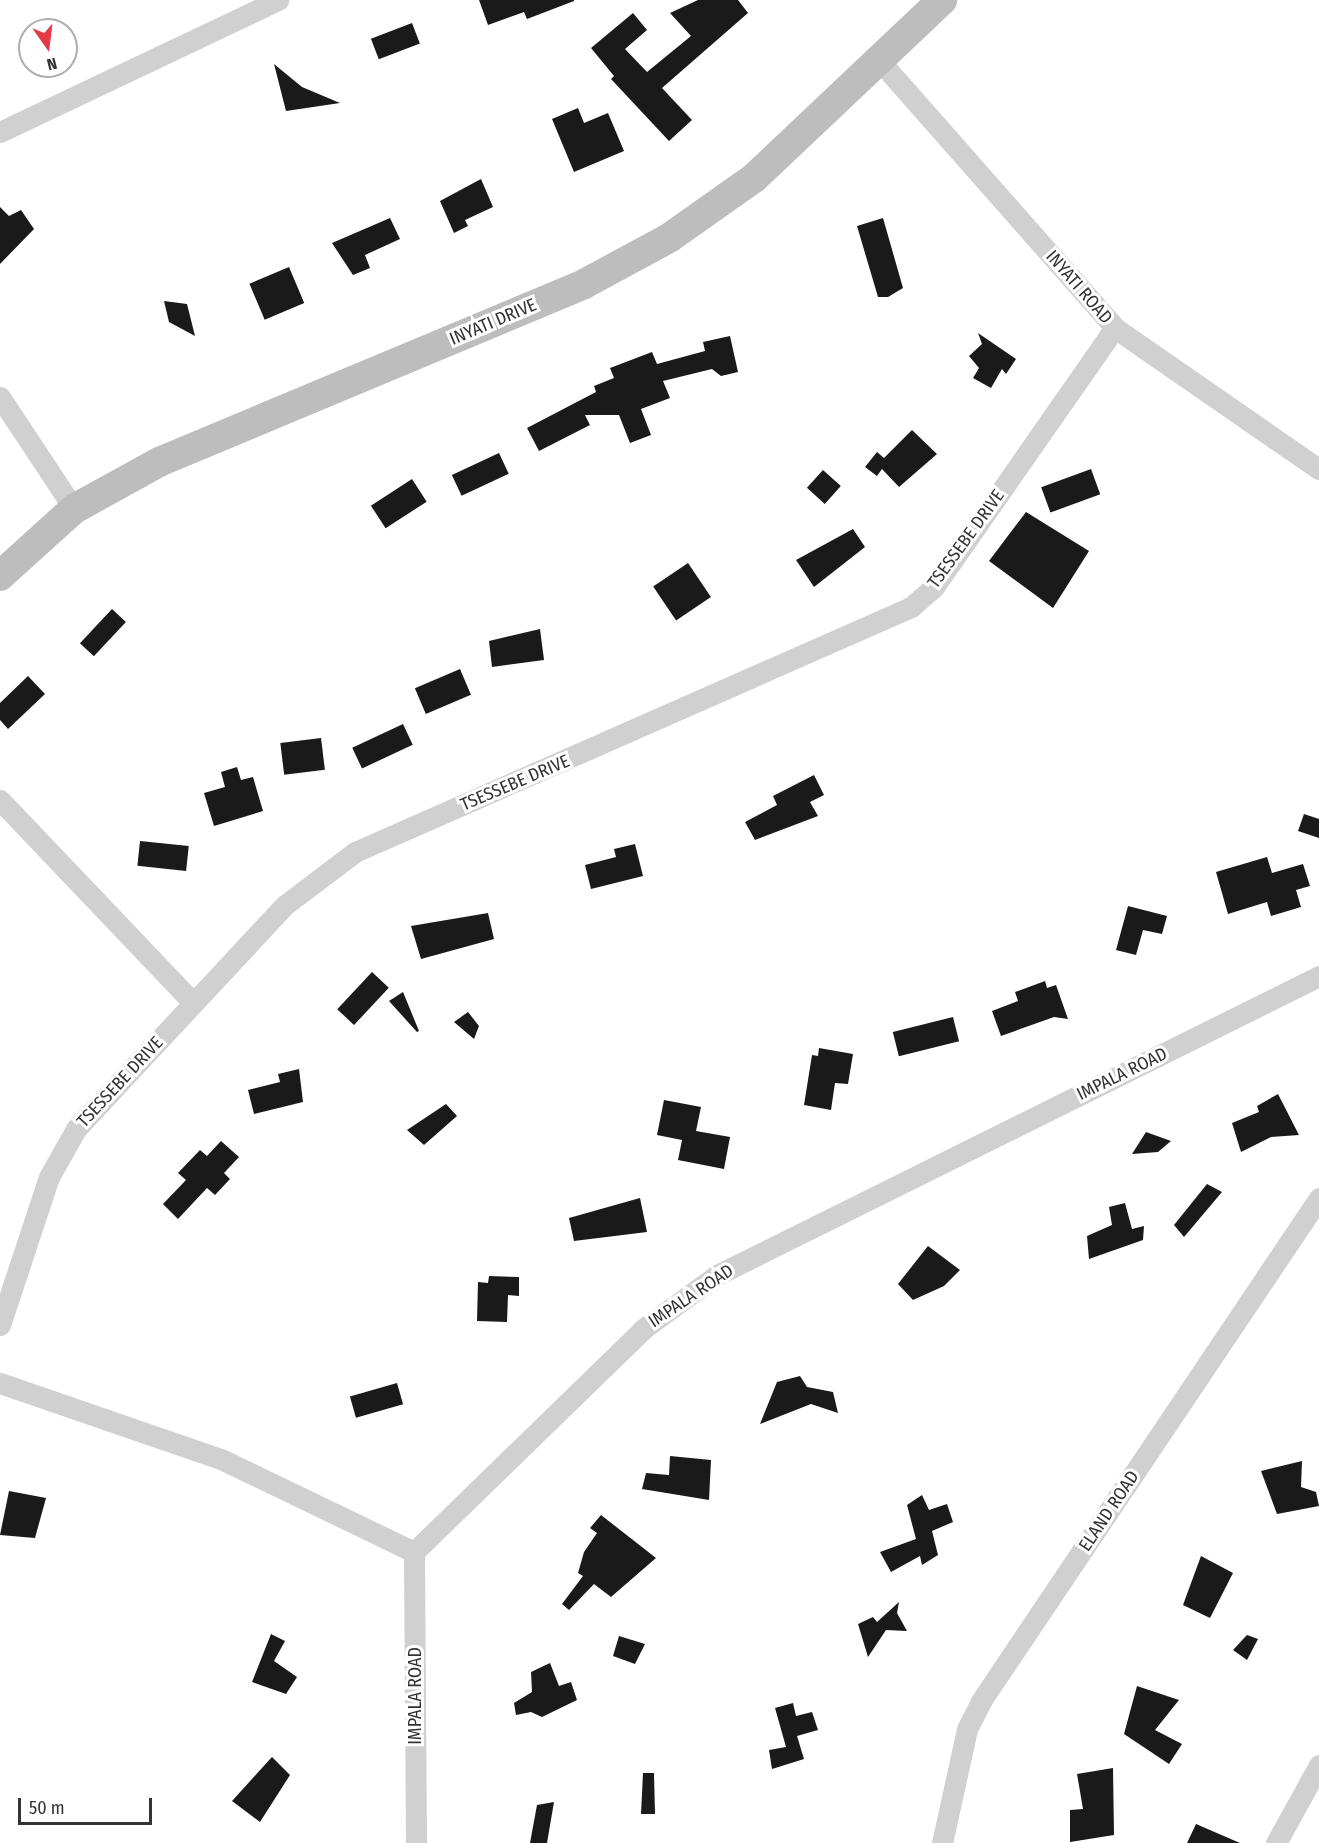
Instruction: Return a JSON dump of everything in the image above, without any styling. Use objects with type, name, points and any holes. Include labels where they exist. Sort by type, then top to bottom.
[{"type":"street","points":[[0,132],[278,0]]},
{"type":"street","name":"INYATI DRIVE","points":[[0,576],[74,509],[159,462],[584,284],[669,238],[754,178],[942,0]]},
{"type":"street","name":"INYATI ROAD","points":[[879,60],[1115,328],[1319,469]]},
{"type":"street","name":"TSESSEBE DRIVE","points":[[0,1325],[49,1176],[76,1129],[285,904],[355,852],[911,607],[934,587],[1115,328]]},
{"type":"street","points":[[0,397],[74,509]]},
{"type":"street","points":[[0,800],[193,1003]]},
{"type":"street","name":"IMPALA ROAD","points":[[416,1843],[414,1552],[644,1329],[717,1275],[1319,976]]},
{"type":"street","name":"ELAND ROAD","points":[[942,1843],[967,1729],[981,1701],[1319,1198]]},
{"type":"street","points":[[0,1383],[223,1460],[414,1552]]},
{"type":"street","points":[[1276,1843],[1319,1764]]},
{"type":"building","points":[[479,0],[574,1],[527,19],[524,12],[488,25]]},
{"type":"building","points":[[698,0],[738,0],[748,13],[662,88],[692,120],[669,141],[611,79],[614,76],[591,48],[633,13],[647,30],[625,49],[647,72],[691,36],[670,13]]},
{"type":"building","points":[[412,23],[420,44],[379,59],[371,39]]},
{"type":"building","points":[[274,64],[302,87],[340,103],[286,111]]},
{"type":"building","points":[[578,108],[584,123],[608,113],[624,151],[574,172],[552,119]]},
{"type":"building","points":[[481,179],[493,207],[465,220],[468,226],[454,233],[440,201]]},
{"type":"building","points":[[0,207],[9,216],[21,210],[34,229],[0,264]]},
{"type":"building","points":[[390,218],[400,239],[365,255],[370,268],[353,275],[332,243]]},
{"type":"building","points":[[883,218],[903,288],[888,297],[878,297],[857,226]]},
{"type":"building","points":[[289,267],[304,303],[265,320],[249,284]]},
{"type":"building","points":[[164,301],[187,304],[195,336],[169,322]]},
{"type":"building","points":[[978,333],[1016,359],[1006,374],[1002,369],[991,388],[973,378],[979,368],[969,356],[982,344]]},
{"type":"building","points":[[730,336],[738,372],[721,376],[712,369],[663,381],[670,398],[641,409],[651,435],[630,443],[619,415],[585,415],[590,425],[539,451],[527,428],[596,392],[594,386],[614,378],[610,368],[652,352],[657,364],[705,351],[703,342]]},
{"type":"building","points":[[912,430],[937,454],[899,487],[882,469],[877,476],[865,467],[877,452],[884,458]]},
{"type":"building","points":[[499,453],[509,474],[462,496],[452,475]]},
{"type":"building","points":[[1091,469],[1100,494],[1050,512],[1041,487]]},
{"type":"building","points":[[823,470],[841,486],[825,504],[807,488]]},
{"type":"building","points":[[412,479],[427,502],[386,528],[371,506]]},
{"type":"building","points":[[1026,512],[1089,551],[1053,608],[989,561]]},
{"type":"building","points":[[853,529],[865,547],[814,587],[796,560]]},
{"type":"building","points":[[688,563],[711,597],[676,620],[653,586]]},
{"type":"building","points":[[112,609],[126,622],[94,656],[80,643]]},
{"type":"building","points":[[540,629],[544,660],[492,667],[489,641]]},
{"type":"building","points":[[460,669],[471,695],[426,714],[415,688]]},
{"type":"building","points":[[28,676],[45,694],[8,729],[0,720],[0,703]]},
{"type":"building","points":[[403,724],[413,745],[362,769],[352,748]]},
{"type":"building","points":[[321,738],[325,770],[284,775],[280,743]]},
{"type":"building","points":[[237,767],[241,780],[253,777],[263,811],[214,826],[204,793],[225,787],[221,772]]},
{"type":"building","points":[[814,775],[824,795],[810,802],[818,816],[755,840],[745,822],[777,805],[773,796]]},
{"type":"building","points":[[1304,814],[1319,819],[1319,838],[1298,831]]},
{"type":"building","points":[[140,841],[189,846],[186,871],[137,866]]},
{"type":"building","points":[[635,844],[643,876],[591,889],[585,865],[616,857],[614,849]]},
{"type":"building","points":[[1267,857],[1272,873],[1303,864],[1310,886],[1296,890],[1301,907],[1271,916],[1267,902],[1228,914],[1216,872]]},
{"type":"building","points":[[1128,906],[1167,916],[1162,934],[1143,930],[1136,955],[1116,950]]},
{"type":"building","points":[[488,913],[494,939],[421,959],[411,926]]},
{"type":"building","points":[[372,972],[389,988],[354,1025],[337,1009]]},
{"type":"building","points":[[1045,981],[1047,988],[1056,985],[1068,1019],[1054,1017],[1001,1036],[992,1011],[1018,1001],[1015,992]]},
{"type":"building","points":[[403,992],[419,1031],[417,1032],[389,1001]]},
{"type":"building","points":[[468,1012],[479,1026],[474,1039],[454,1022]]},
{"type":"building","points":[[953,1017],[959,1041],[899,1056],[893,1032]]},
{"type":"building","points":[[819,1048],[853,1054],[848,1084],[835,1083],[831,1110],[804,1105],[812,1055],[818,1056]]},
{"type":"building","points":[[299,1069],[303,1102],[254,1114],[248,1090],[280,1082],[278,1074]]},
{"type":"building","points":[[1278,1094],[1299,1135],[1271,1137],[1241,1152],[1232,1123],[1259,1112],[1257,1106]]},
{"type":"building","points":[[664,1100],[701,1107],[696,1131],[730,1137],[724,1169],[678,1160],[682,1140],[657,1135]]},
{"type":"building","points":[[446,1104],[457,1116],[424,1145],[407,1130]]},
{"type":"building","points":[[1146,1132],[1171,1141],[1158,1152],[1132,1154]]},
{"type":"building","points":[[221,1141],[239,1157],[224,1173],[230,1179],[215,1195],[207,1188],[178,1219],[163,1204],[186,1180],[178,1173],[200,1150],[207,1156]]},
{"type":"building","points":[[1207,1184],[1222,1192],[1184,1237],[1174,1225]]},
{"type":"building","points":[[640,1198],[647,1232],[574,1241],[569,1218]]},
{"type":"building","points":[[1125,1203],[1132,1229],[1144,1226],[1143,1240],[1089,1259],[1087,1236],[1112,1225],[1109,1207]]},
{"type":"building","points":[[928,1246],[960,1270],[944,1286],[913,1300],[898,1284]]},
{"type":"building","points":[[489,1276],[519,1277],[519,1296],[508,1295],[507,1322],[477,1321],[478,1282],[488,1283]]},
{"type":"building","points":[[800,1376],[807,1387],[833,1392],[838,1413],[811,1404],[760,1424],[777,1382]]},
{"type":"building","points":[[397,1383],[403,1404],[356,1418],[350,1397]]},
{"type":"building","points":[[670,1456],[711,1460],[709,1500],[642,1489],[646,1473],[669,1475]]},
{"type":"building","points":[[1302,1461],[1301,1487],[1316,1492],[1319,1506],[1277,1514],[1261,1471]]},
{"type":"building","points":[[9,1491],[46,1498],[35,1538],[0,1535]]},
{"type":"building","points":[[922,1495],[929,1510],[947,1504],[953,1522],[932,1531],[938,1555],[922,1565],[920,1556],[891,1572],[880,1552],[916,1539],[907,1505]]},
{"type":"building","points":[[601,1515],[656,1558],[611,1597],[594,1584],[569,1610],[562,1604],[583,1576],[578,1573],[584,1552],[597,1533],[590,1528]]},
{"type":"building","points":[[1201,1556],[1233,1573],[1210,1618],[1183,1605]]},
{"type":"building","points":[[899,1602],[897,1613],[907,1631],[886,1630],[868,1657],[858,1624],[873,1617],[877,1622]]},
{"type":"building","points":[[271,1634],[285,1641],[274,1661],[297,1677],[286,1694],[252,1682]]},
{"type":"building","points":[[1247,1635],[1258,1639],[1247,1660],[1233,1650]]},
{"type":"building","points":[[619,1636],[645,1644],[635,1664],[613,1656]]},
{"type":"building","points":[[550,1663],[559,1686],[571,1682],[577,1700],[542,1717],[531,1712],[516,1715],[514,1703],[532,1692],[531,1672]]},
{"type":"building","points":[[1137,1686],[1179,1700],[1155,1730],[1182,1744],[1169,1764],[1124,1734]]},
{"type":"building","points":[[793,1703],[796,1716],[812,1712],[818,1730],[797,1736],[804,1759],[772,1769],[769,1750],[786,1747],[775,1708]]},
{"type":"building","points":[[272,1757],[290,1775],[260,1822],[232,1801]]},
{"type":"building","points":[[1113,1768],[1114,1835],[1070,1842],[1070,1810],[1083,1809],[1077,1774]]},
{"type":"building","points":[[643,1773],[654,1773],[655,1814],[641,1814]]},
{"type":"building","points":[[554,1802],[547,1843],[530,1843],[537,1805]]},
{"type":"building","points":[[1196,1824],[1240,1843],[1187,1843]]}]
